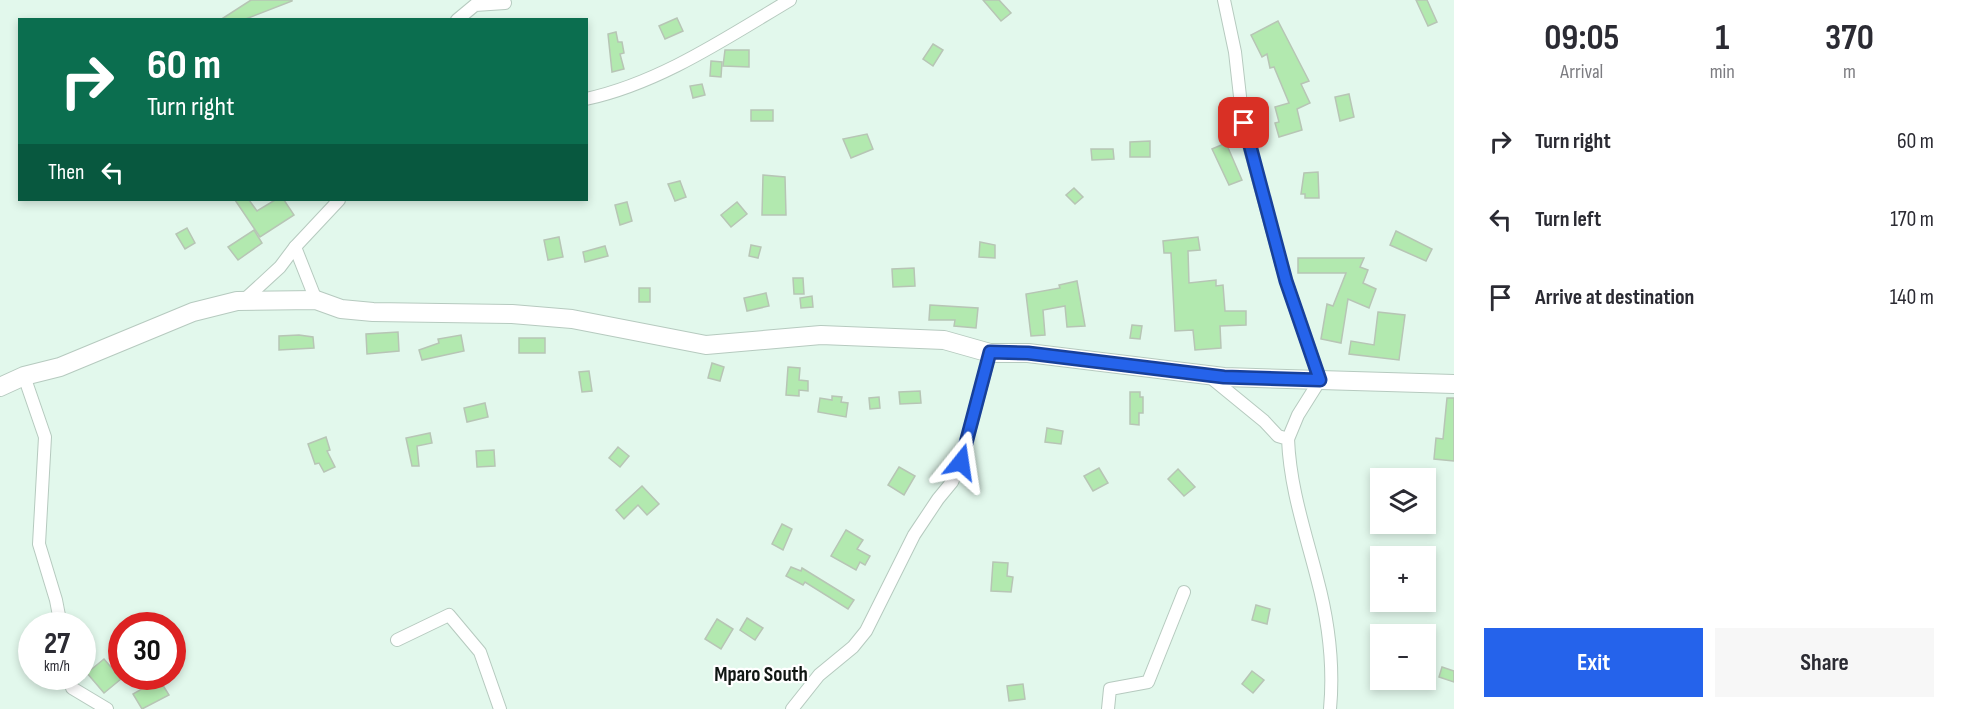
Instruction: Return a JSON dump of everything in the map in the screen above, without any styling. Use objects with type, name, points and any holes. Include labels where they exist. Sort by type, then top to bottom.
[{"type":"street","points":[[588,98],[654,76],[743,29],[790,0]]},
{"type":"street","points":[[1224,0],[1235,52],[1244,123],[1286,281],[1320,380]]},
{"type":"street","points":[[460,18],[475,5],[504,3]]},
{"type":"street","points":[[243,301],[280,267],[295,247],[338,201]]},
{"type":"street","points":[[295,247],[316,300]]},
{"type":"street","points":[[0,387],[24,376],[60,367],[193,312],[243,301],[316,300],[341,309],[373,312],[512,314],[572,319],[668,340],[706,345],[821,335],[944,340],[990,352],[1028,353],[1209,375],[1454,384]]},
{"type":"street","points":[[792,709],[819,675],[853,647],[867,631],[914,535],[952,482],[961,462],[990,352]]},
{"type":"street","points":[[1209,375],[1248,406],[1278,436],[1288,439]]},
{"type":"street","points":[[24,376],[45,437],[39,544],[58,612]]},
{"type":"street","points":[[1320,380],[1298,415],[1288,439],[1289,470],[1294,496],[1325,612],[1332,688],[1330,709]]},
{"type":"street","points":[[1108,709],[1110,688],[1148,682],[1184,592]]},
{"type":"street","points":[[397,640],[449,615],[480,652],[500,709]]},
{"type":"street","points":[[75,690],[107,709]]},
{"type":"building","points":[[251,0],[292,0],[248,18],[223,18]]},
{"type":"building","points":[[983,0],[999,0],[1011,13],[1001,21]]},
{"type":"building","points":[[1416,0],[1427,0],[1437,22],[1428,26]]},
{"type":"building","points":[[677,18],[683,31],[665,39],[659,26]]},
{"type":"building","points":[[1278,21],[1309,81],[1301,84],[1310,103],[1297,109],[1302,130],[1279,137],[1275,123],[1279,122],[1275,107],[1289,103],[1274,67],[1270,68],[1267,54],[1262,57],[1251,35]]},
{"type":"building","points":[[616,32],[618,42],[622,42],[624,53],[620,54],[624,69],[612,72],[608,34]]},
{"type":"building","points":[[933,44],[943,50],[933,66],[923,59]]},
{"type":"building","points":[[725,50],[749,50],[749,67],[723,66]]},
{"type":"building","points":[[711,61],[722,62],[721,77],[710,76]]},
{"type":"building","points":[[702,84],[705,95],[693,98],[690,86]]},
{"type":"building","points":[[1349,94],[1354,117],[1340,121],[1335,97]]},
{"type":"building","points":[[751,110],[773,110],[773,121],[751,121]]},
{"type":"building","points":[[867,134],[873,149],[851,158],[843,139]]},
{"type":"building","points":[[1150,141],[1150,157],[1130,157],[1130,142]]},
{"type":"building","points":[[1226,143],[1242,180],[1229,185],[1212,149]]},
{"type":"building","points":[[1091,149],[1113,149],[1114,159],[1092,160]]},
{"type":"building","points":[[1318,172],[1319,198],[1305,198],[1305,194],[1301,194],[1304,173]]},
{"type":"building","points":[[763,175],[785,177],[786,215],[762,215]]},
{"type":"building","points":[[680,181],[686,197],[675,201],[668,184]]},
{"type":"building","points":[[1074,188],[1083,197],[1075,204],[1066,195]]},
{"type":"building","points":[[236,201],[250,201],[257,211],[273,201],[285,201],[294,215],[260,237]]},
{"type":"building","points":[[627,202],[632,221],[620,225],[615,205]]},
{"type":"building","points":[[737,202],[747,214],[731,227],[721,215]]},
{"type":"building","points":[[187,228],[195,243],[185,249],[176,234]]},
{"type":"building","points":[[254,230],[262,243],[238,260],[228,247]]},
{"type":"building","points":[[1396,231],[1432,249],[1426,261],[1390,245]]},
{"type":"building","points":[[559,237],[563,257],[548,260],[544,240]]},
{"type":"building","points":[[1198,237],[1200,250],[1188,251],[1189,283],[1216,280],[1216,286],[1223,285],[1225,311],[1246,311],[1246,325],[1220,326],[1221,348],[1195,350],[1193,330],[1175,331],[1171,253],[1164,253],[1163,241]]},
{"type":"building","points":[[980,242],[995,245],[995,258],[979,257]]},
{"type":"building","points":[[751,245],[761,247],[758,258],[749,256]]},
{"type":"building","points":[[605,246],[608,256],[585,262],[583,252]]},
{"type":"building","points":[[1298,258],[1364,258],[1360,267],[1368,270],[1363,283],[1376,289],[1369,308],[1348,299],[1341,343],[1321,339],[1327,304],[1333,306],[1346,273],[1298,273]]},
{"type":"building","points":[[914,268],[915,286],[893,287],[892,269]]},
{"type":"building","points":[[793,278],[803,278],[804,294],[794,294]]},
{"type":"building","points":[[1077,281],[1085,326],[1067,327],[1065,306],[1043,310],[1045,335],[1031,336],[1026,294],[1060,288],[1059,285]]},
{"type":"building","points":[[639,288],[650,288],[650,302],[639,302]]},
{"type":"building","points":[[766,293],[769,306],[747,311],[744,298]]},
{"type":"building","points":[[812,296],[813,307],[801,308],[800,298]]},
{"type":"building","points":[[930,305],[978,308],[976,328],[954,326],[955,320],[929,320]]},
{"type":"building","points":[[1378,312],[1405,315],[1399,360],[1349,354],[1351,341],[1374,345]]},
{"type":"building","points":[[1132,325],[1142,326],[1140,339],[1130,338]]},
{"type":"building","points":[[398,332],[399,351],[367,354],[366,334]]},
{"type":"building","points":[[461,335],[464,351],[422,360],[419,350],[439,343],[438,339]]},
{"type":"building","points":[[279,336],[313,337],[314,348],[279,350]]},
{"type":"building","points":[[519,338],[545,338],[545,353],[519,353]]},
{"type":"building","points":[[712,363],[724,367],[720,381],[708,378]]},
{"type":"building","points":[[788,367],[800,368],[799,380],[808,381],[808,391],[799,390],[799,396],[786,395]]},
{"type":"building","points":[[589,371],[592,391],[582,392],[579,372]]},
{"type":"building","points":[[920,391],[921,403],[900,404],[899,392]]},
{"type":"building","points":[[1130,392],[1140,392],[1140,397],[1143,397],[1143,413],[1139,413],[1139,425],[1130,424]]},
{"type":"building","points":[[832,396],[842,397],[841,402],[848,403],[846,417],[818,412],[820,398],[832,400]]},
{"type":"building","points":[[879,397],[880,408],[870,409],[869,398]]},
{"type":"building","points":[[1447,398],[1454,398],[1454,461],[1434,459],[1436,438],[1443,439]]},
{"type":"building","points":[[485,403],[488,417],[467,422],[464,408]]},
{"type":"building","points":[[1047,428],[1063,431],[1061,444],[1045,442]]},
{"type":"building","points":[[430,433],[432,443],[417,446],[419,466],[412,466],[406,438]]},
{"type":"building","points":[[326,437],[330,450],[327,451],[335,467],[324,472],[319,463],[315,464],[308,444]]},
{"type":"building","points":[[618,447],[629,456],[620,467],[609,458]]},
{"type":"building","points":[[494,450],[495,466],[477,467],[476,451]]},
{"type":"building","points":[[899,467],[915,476],[904,495],[888,485]]},
{"type":"building","points":[[1099,468],[1108,483],[1093,491],[1084,476]]},
{"type":"building","points":[[1178,469],[1195,487],[1184,496],[1168,479]]},
{"type":"building","points":[[642,486],[659,504],[647,515],[638,505],[624,519],[616,510]]},
{"type":"building","points":[[782,524],[792,529],[783,550],[772,544]]},
{"type":"building","points":[[846,530],[863,540],[857,549],[870,556],[865,565],[860,562],[856,570],[831,556]]},
{"type":"building","points":[[993,562],[1008,563],[1007,576],[1013,577],[1011,592],[991,591]]},
{"type":"building","points":[[791,567],[801,571],[802,568],[854,600],[848,609],[805,582],[803,585],[786,576]]},
{"type":"building","points":[[1256,605],[1270,609],[1267,624],[1252,620]]},
{"type":"building","points":[[747,618],[763,628],[755,640],[740,630]]},
{"type":"building","points":[[717,619],[733,629],[721,649],[705,639]]},
{"type":"building","points":[[104,659],[108,664],[108,690],[104,693],[96,684],[96,666]]},
{"type":"building","points":[[1442,667],[1454,671],[1454,682],[1439,677]]},
{"type":"building","points":[[1252,671],[1264,680],[1253,693],[1242,684]]},
{"type":"building","points":[[1023,684],[1025,699],[1009,701],[1007,686]]},
{"type":"building","points":[[140,690],[166,690],[169,695],[142,709],[133,694]]},
{"type":"district","name":"Mparo South","points":[[761,674]]},
{"type":"route","points":[[961,462],[990,352],[1028,353],[1224,377],[1320,380],[1286,281],[1244,123]]}]
